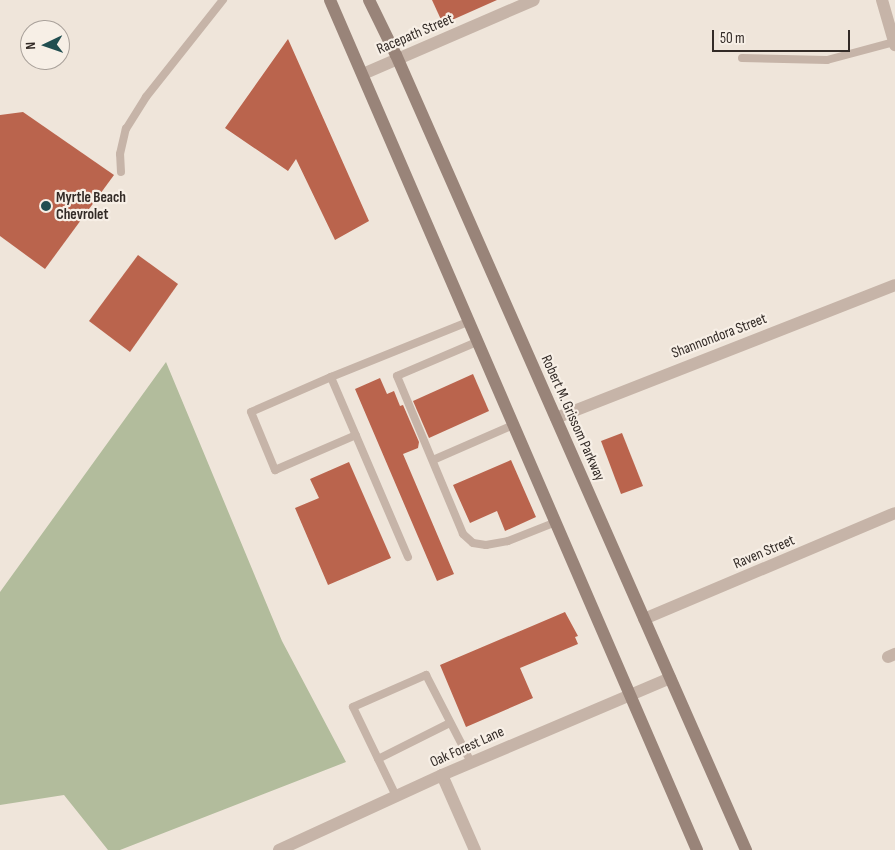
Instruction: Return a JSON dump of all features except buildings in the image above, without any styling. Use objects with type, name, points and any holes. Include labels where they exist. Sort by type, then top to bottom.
[{"type":"main road","points":[[330,0],[364,74],[479,341],[627,694],[697,850]]},
{"type":"main road","name":"Robert M. Grissom Parkway","points":[[369,0],[398,59],[746,850]]},
{"type":"street","name":"Racepath Street","points":[[364,74],[534,0]]},
{"type":"street","points":[[882,0],[894,43]]},
{"type":"street","name":"Shannondora Street","points":[[556,418],[895,285]]},
{"type":"street","name":"Raven Street","points":[[644,619],[895,513]]},
{"type":"street","name":"Oak Forest Lane","points":[[279,850],[471,762],[627,694],[670,678]]},
{"type":"street","points":[[442,775],[475,850]]},
{"type":"lane","points":[[121,172],[120,154],[126,129],[146,97],[223,0]]},
{"type":"lane","points":[[742,58],[827,60],[894,43]]},
{"type":"lane","points":[[356,435],[275,470],[252,412],[331,377],[470,321]]},
{"type":"lane","points":[[479,341],[397,376],[434,460],[463,534],[473,543],[486,545],[508,541],[556,522]]},
{"type":"lane","points":[[331,377],[408,557]]},
{"type":"lane","points":[[434,460],[513,425]]},
{"type":"lane","points":[[396,796],[353,707],[426,675],[471,762]]},
{"type":"lane","points":[[378,759],[450,722]]},
{"type":"green space","points":[[166,362],[282,641],[346,762],[120,850],[108,850],[64,795],[0,805],[0,592]]},
{"type":"place","name":"Myrtle Beach Chevrolet","points":[[46,206]]}]
